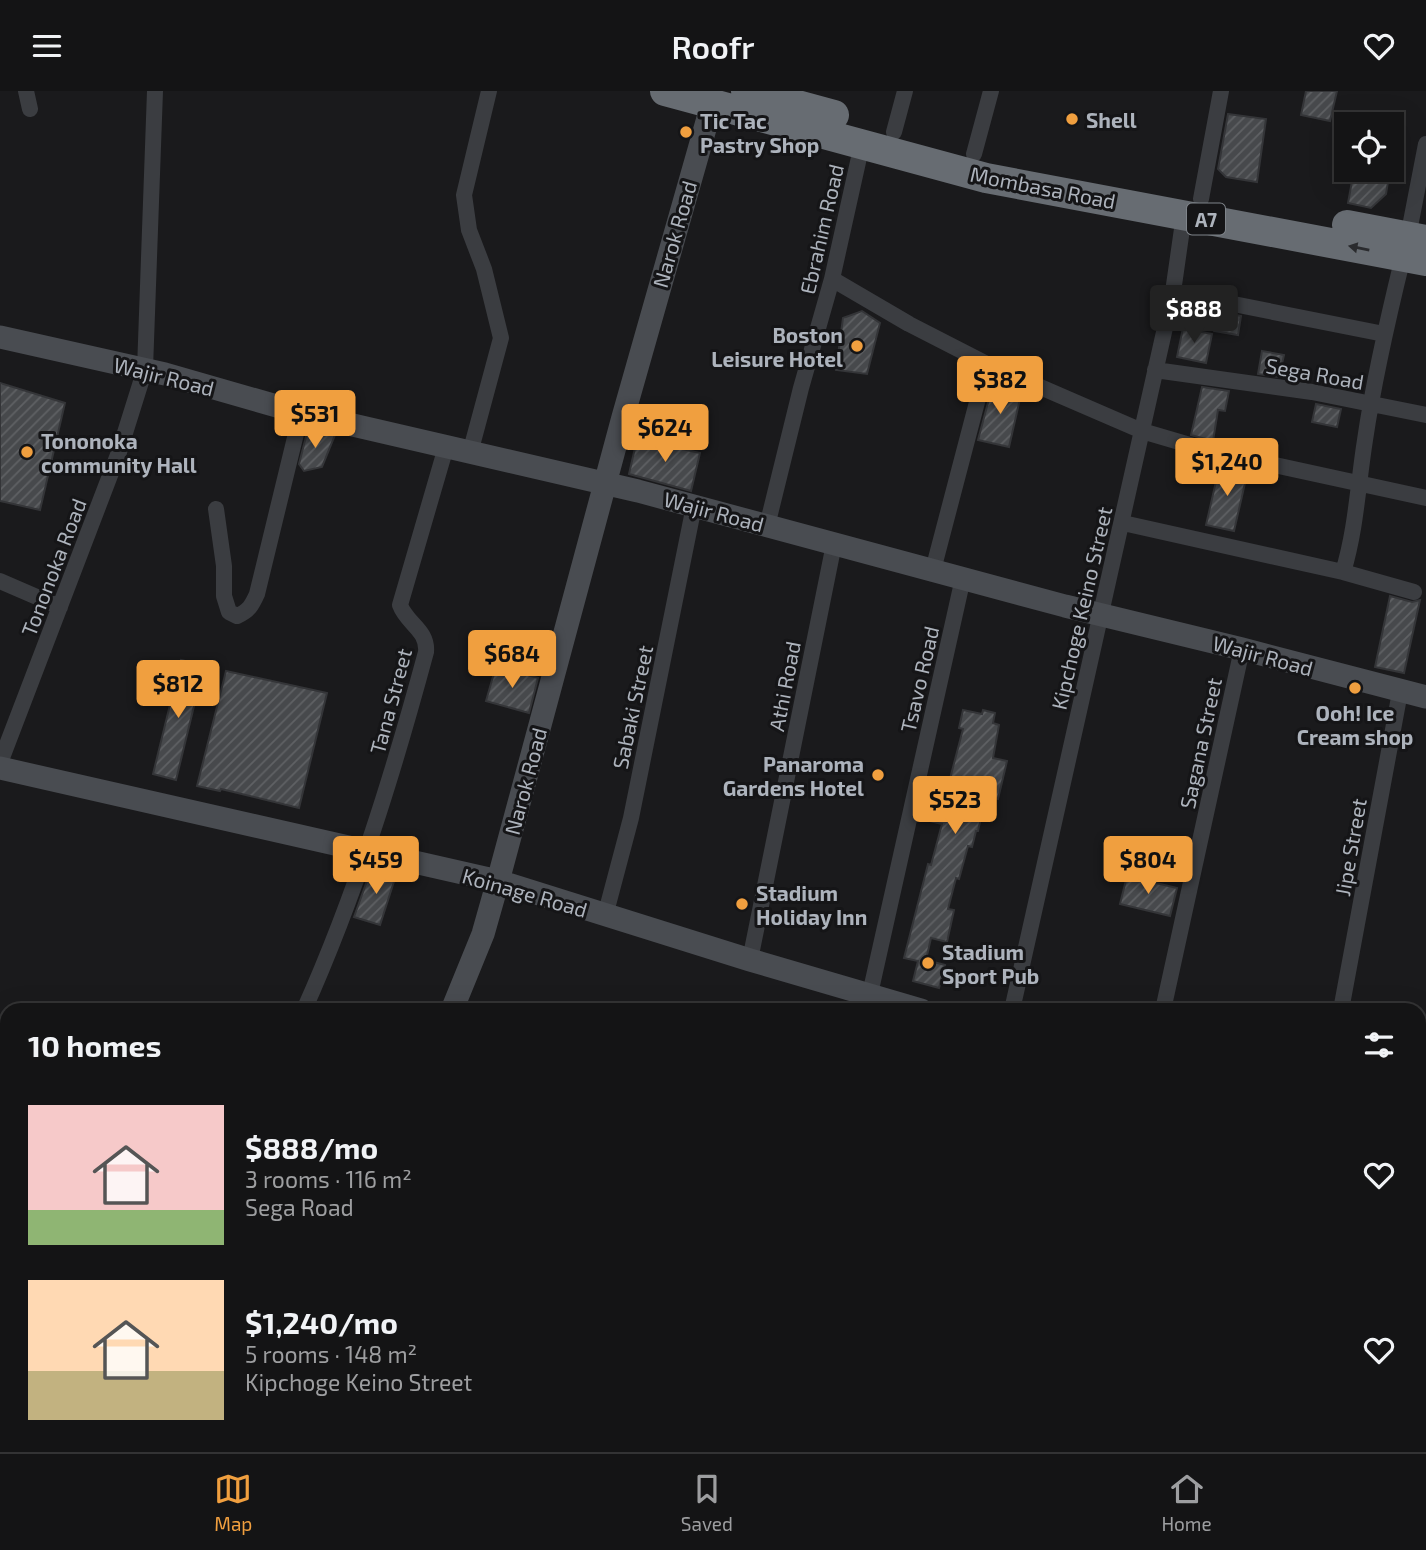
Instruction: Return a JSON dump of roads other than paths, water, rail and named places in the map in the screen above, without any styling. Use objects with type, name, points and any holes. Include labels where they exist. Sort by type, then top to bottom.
[{"type":"highway","name":"Mombasa Road","points":[[669,92],[712,104],[750,99],[894,132],[1014,165],[1176,204]]},
{"type":"highway","name":"Mombasa Road","points":[[750,99],[862,144],[986,178],[1176,204],[1416,249]]},
{"type":"street","points":[[26,91],[30,109]]},
{"type":"street","name":"Tononoka Road","points":[[0,765],[119,452],[145,369],[155,91]]},
{"type":"street","points":[[470,453],[494,374],[501,338],[484,269],[469,230],[464,205],[464,195],[489,91]]},
{"type":"street","points":[[894,132],[905,91]]},
{"type":"street","points":[[974,154],[991,91]]},
{"type":"street","name":"Kipchoge Keino Street","points":[[1014,1003],[1173,292],[1176,204],[1221,91]]},
{"type":"street","name":"Narok Road","points":[[455,1003],[483,934],[685,193],[712,104]]},
{"type":"street","name":"Ebrahim Road","points":[[767,526],[832,279],[862,144]]},
{"type":"street","points":[[1343,572],[1352,536],[1370,404],[1384,334],[1416,249],[1426,144]]},
{"type":"street","points":[[832,279],[909,324],[987,364],[1142,431],[1210,451],[1426,498]]},
{"type":"street","points":[[1173,292],[1384,334]]},
{"type":"street","name":"Wajir Road","points":[[0,337],[145,369],[301,413],[606,483],[1065,607],[1100,613],[1426,697]]},
{"type":"street","points":[[933,570],[987,364]]},
{"type":"street","name":"Sega Road","points":[[1155,370],[1312,392],[1426,415]]},
{"type":"street","points":[[216,509],[222,547],[224,596],[229,612],[237,616],[246,613],[257,594],[301,413]]},
{"type":"street","name":"Tana Street","points":[[367,853],[426,652],[423,634],[407,619],[400,605],[446,447]]},
{"type":"street","name":"Sabaki Street","points":[[605,916],[631,818],[694,506]]},
{"type":"street","points":[[1123,523],[1343,572],[1414,592]]},
{"type":"street","name":"Athi Road","points":[[750,960],[834,544]]},
{"type":"street","name":"Tsavo Road","points":[[870,994],[963,578]]},
{"type":"street","points":[[0,581],[60,607]]},
{"type":"street","name":"Sagana Street","points":[[1166,1003],[1242,649]]},
{"type":"street","name":"Jipe Street","points":[[1342,1003],[1400,692]]},
{"type":"street","name":"Koinage Road","points":[[0,765],[367,853],[498,881],[605,916],[899,1003]]},
{"type":"street","points":[[307,1003],[367,853]]},
{"type":"place","name":"Shell","points":[[1072,119]]},
{"type":"place","name":"Tic Tac Pastry Shop","points":[[686,132]]},
{"type":"place","name":"Boston Leisure Hotel","points":[[857,346]]},
{"type":"place","name":"Tononoka community Hall","points":[[27,452]]},
{"type":"place","name":"Ooh! Ice Cream shop","points":[[1355,688]]},
{"type":"place","name":"Panaroma Gardens Hotel","points":[[878,775]]},
{"type":"place","name":"Stadium Holiday Inn","points":[[742,904]]},
{"type":"place","name":"Stadium Sport Pub","points":[[928,963]]}]
